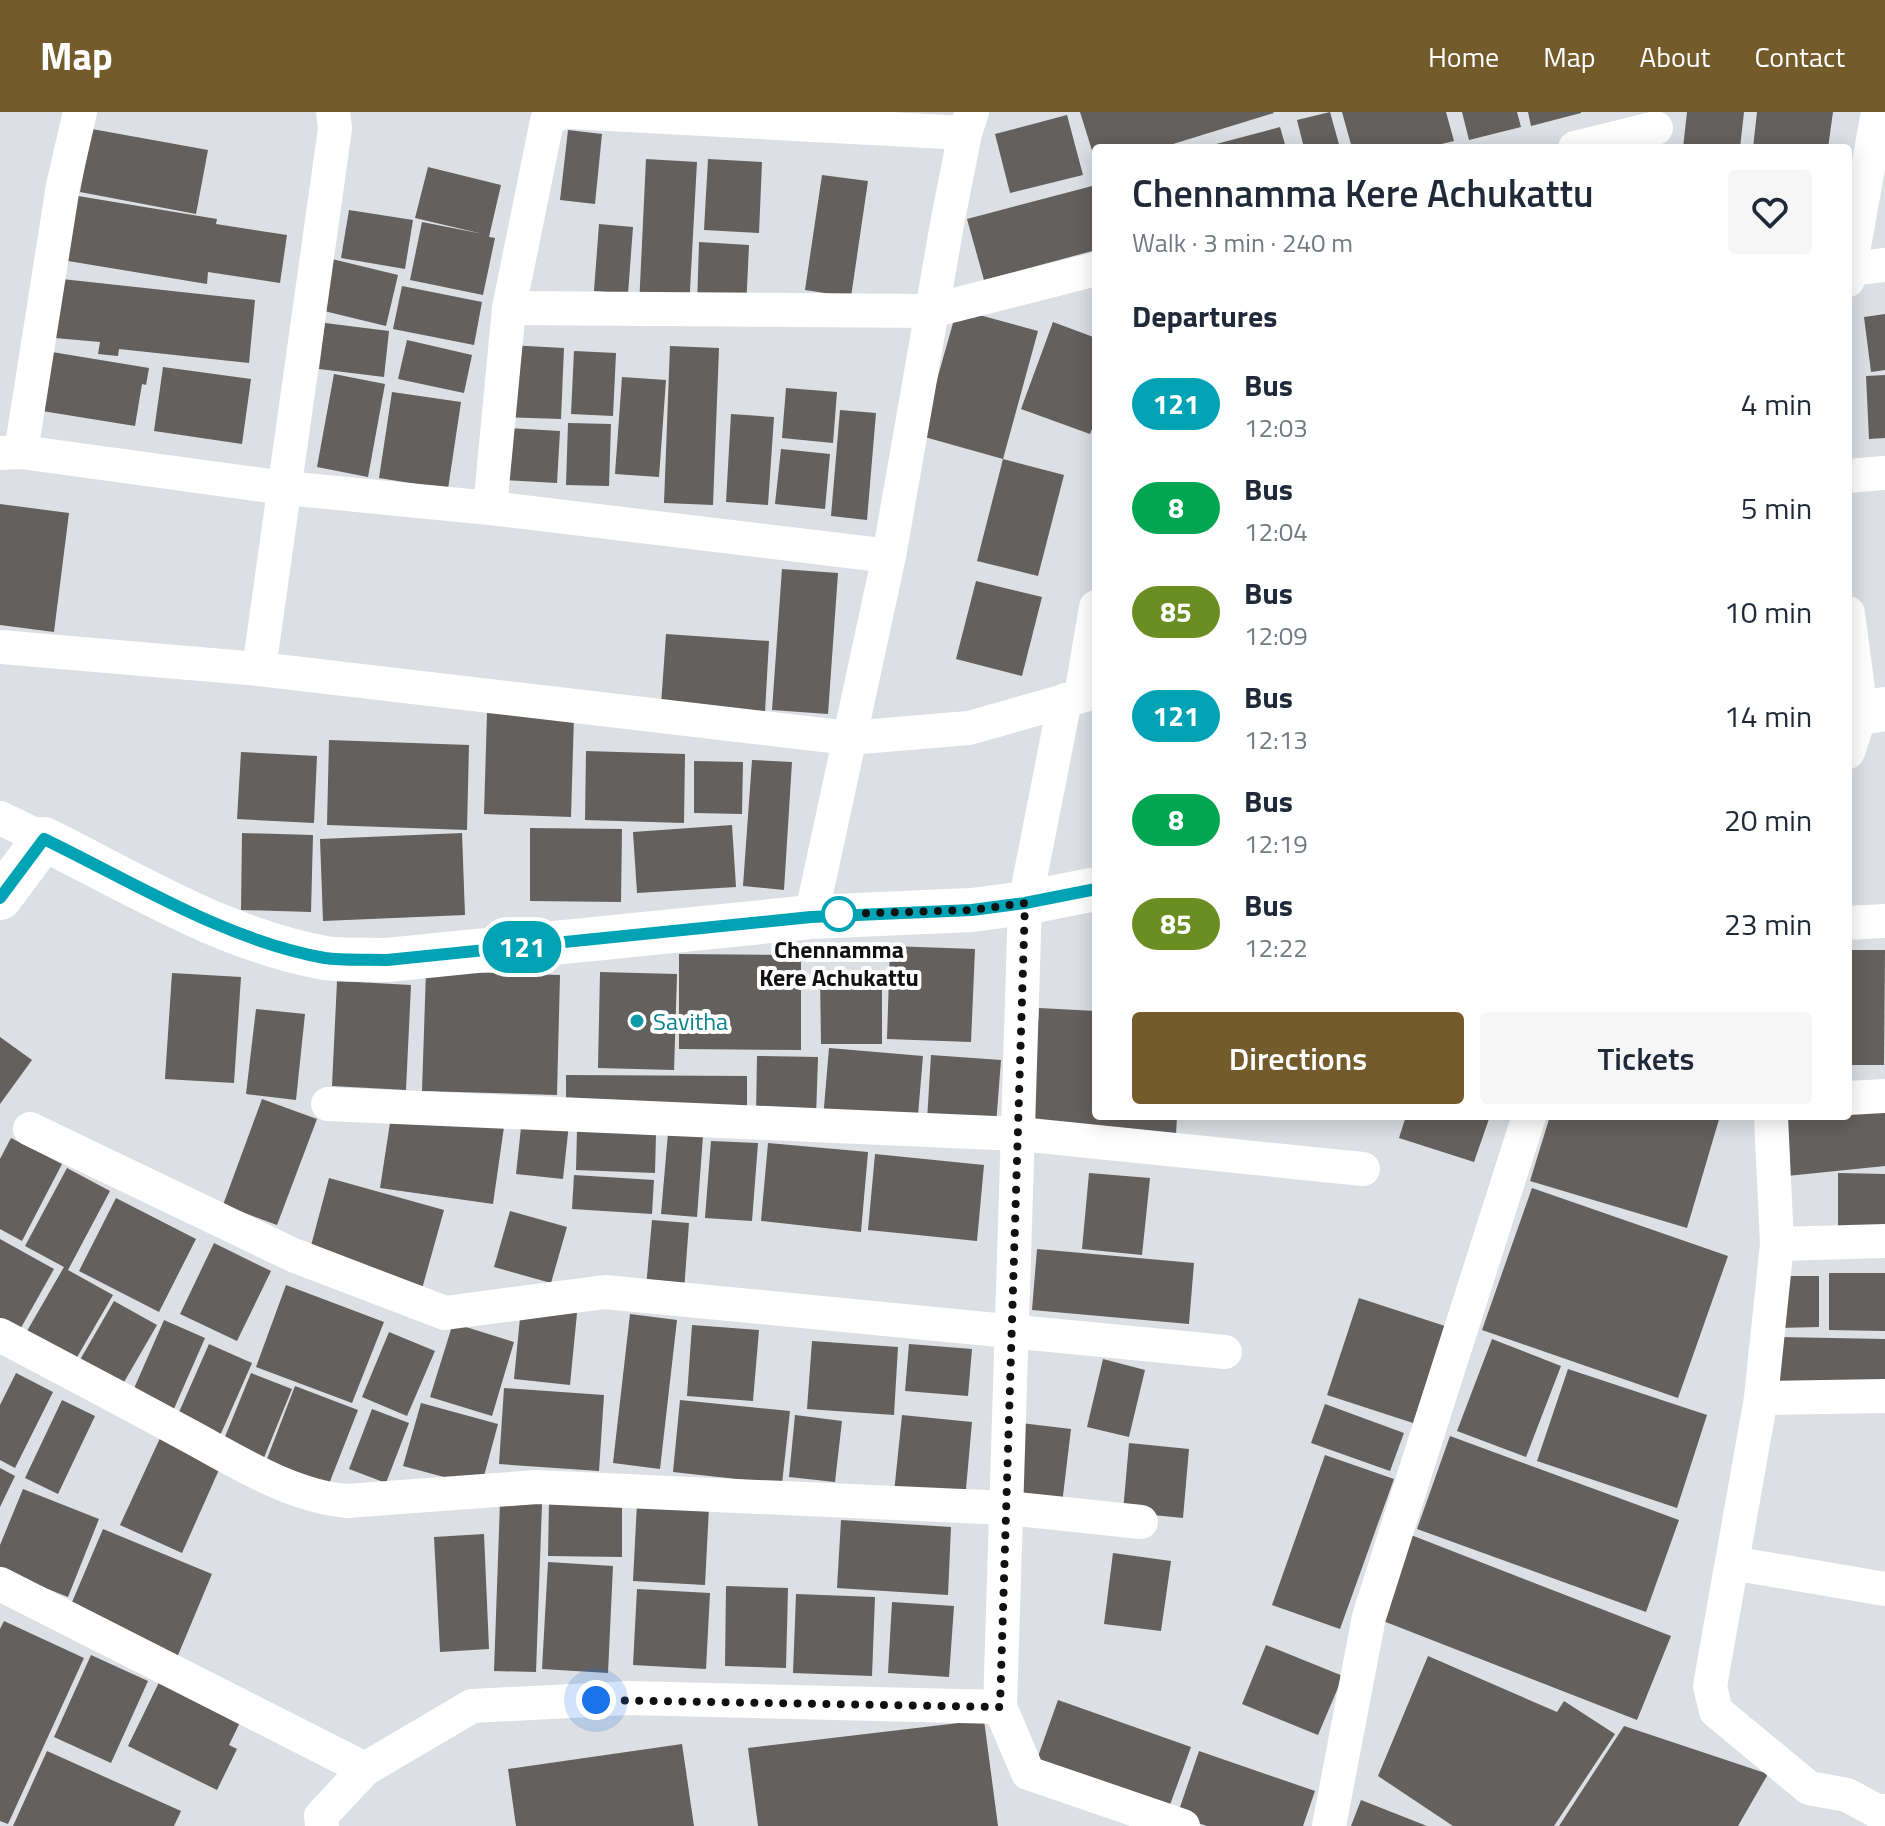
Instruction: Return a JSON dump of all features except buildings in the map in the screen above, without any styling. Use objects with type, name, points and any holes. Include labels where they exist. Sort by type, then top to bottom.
[{"type":"street","points":[[80,112],[11,452],[285,488],[490,508],[889,556]]},
{"type":"street","points":[[490,508],[509,308],[547,121],[562,112]]},
{"type":"street","points":[[571,112],[969,122],[931,311],[889,556],[811,917]]},
{"type":"street","points":[[1852,255],[1878,112]]},
{"type":"street","points":[[259,669],[334,120]]},
{"type":"street","points":[[1592,144],[1656,129]]},
{"type":"street","points":[[1852,271],[1885,265]]},
{"type":"street","points":[[509,308],[931,311],[1092,270]]},
{"type":"street","points":[[1852,476],[1885,473]]},
{"type":"street","points":[[1092,631],[1081,696],[1025,903],[1000,1707],[1028,1773],[1183,1826]]},
{"type":"street","points":[[0,647],[259,669],[849,738],[969,728],[1081,696]]},
{"type":"street","points":[[1852,649],[1860,722]]},
{"type":"street","points":[[0,818],[218,925],[274,946],[329,959],[387,960],[811,917],[972,910],[1092,890]]},
{"type":"street","points":[[0,898],[44,839]]},
{"type":"street","points":[[1852,923],[1885,921]]},
{"type":"street","points":[[1852,1098],[1885,1096]]},
{"type":"street","points":[[328,1104],[1019,1134],[1363,1169]]},
{"type":"street","points":[[1329,1826],[1369,1617],[1528,1120]]},
{"type":"street","points":[[1771,1120],[1777,1244],[1761,1398],[1710,1686],[1716,1711],[1809,1788],[1847,1795],[1882,1814],[1885,1811]]},
{"type":"street","points":[[30,1129],[293,1255],[445,1313],[605,1292],[1225,1352]]},
{"type":"street","points":[[1777,1244],[1885,1241]]},
{"type":"street","points":[[0,1335],[231,1457],[299,1491],[324,1499],[347,1501],[537,1487],[1007,1508],[1141,1522]]},
{"type":"street","points":[[1761,1398],[1885,1396]]},
{"type":"street","points":[[1732,1563],[1885,1589]]},
{"type":"street","points":[[0,1584],[365,1769]]},
{"type":"street","points":[[322,1826],[321,1816],[365,1769],[472,1706],[628,1698],[1000,1707]]},
{"type":"bus line","name":"121","points":[[0,898],[44,839],[218,925],[274,946],[329,959],[387,960],[839,914],[972,910],[1092,890]]},
{"type":"place","name":"Chennamma Kere Achukattu","points":[[839,914]]},
{"type":"place","name":"Savitha","points":[[637,1021]]},
{"type":"route","points":[[596,1700],[628,1698],[1000,1707],[1025,903],[972,910],[839,914]]}]
